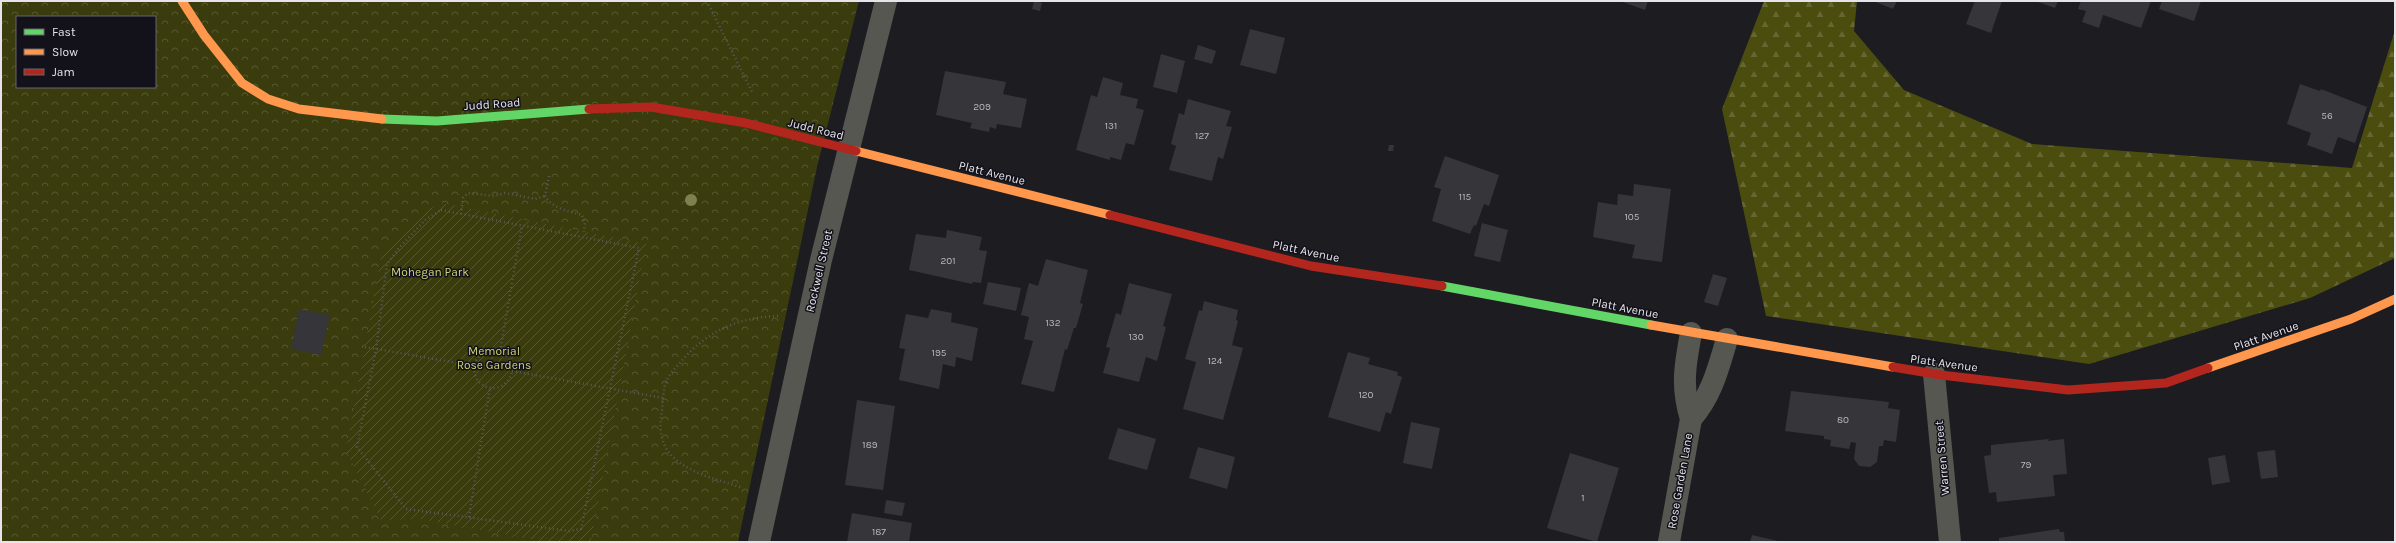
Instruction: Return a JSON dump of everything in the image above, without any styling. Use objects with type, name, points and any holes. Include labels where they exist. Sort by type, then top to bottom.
[{"type":"street","name":"Judd Road","points":[[182,1],[204,35],[242,83],[268,99],[300,109],[368,119],[438,121],[608,108],[652,107],[707,115],[848,149]]},
{"type":"street","name":"Rockwell Street","points":[[759,542],[768,496],[848,149],[886,1]]},
{"type":"street","name":"Platt Avenue","points":[[848,149],[1311,266],[1454,288],[1727,339],[1934,374],[2068,390],[2166,383],[2351,319],[2395,299]]},
{"type":"street","name":"Rose Garden Lane","points":[[1669,542],[1691,419],[1686,401],[1684,376],[1691,332]]},
{"type":"street","name":"Rose Garden Lane","points":[[1691,419],[1704,404],[1710,392],[1727,339]]},
{"type":"street","name":"Warren Street","points":[[1934,374],[1950,542]]},
{"type":"path","points":[[706,1],[770,129]]},
{"type":"path","points":[[549,176],[545,196],[549,202],[558,208],[582,215],[585,222],[584,232]]},
{"type":"path","points":[[461,214],[463,198],[468,193],[494,196],[505,194],[535,199],[545,196]]},
{"type":"path","points":[[441,210],[461,214],[639,248],[581,529],[569,531],[406,509],[357,447],[376,349],[387,264],[398,248],[425,220],[441,210]]},
{"type":"path","points":[[500,351],[522,226]]},
{"type":"path","points":[[768,496],[712,478],[679,462],[666,448],[660,428],[666,382],[692,348],[725,326],[763,316],[808,320]]},
{"type":"path","points":[[365,347],[475,366]]},
{"type":"path","points":[[488,351],[500,351],[510,359],[512,371],[507,382],[502,386],[490,388],[479,382],[475,366],[482,354],[488,351]]},
{"type":"path","points":[[512,371],[663,398]]},
{"type":"path","points":[[469,518],[490,388]]},
{"type":"green space","name":"Mohegan Park","points":[[1,1],[859,1],[817,167],[738,542],[1,542]]},
{"type":"green space","points":[[1764,1],[1857,1],[1854,31],[1904,90],[2032,144],[2352,168],[2395,30],[2395,258],[2310,298],[2089,364],[1766,316],[1722,109]]},
{"type":"green space","name":"Memorial Rose Gardens","points":[[442,203],[646,244],[591,542],[547,542],[419,519],[381,520],[346,451],[381,257],[423,212]]},
{"type":"building","points":[[1034,1],[1042,3],[1040,11],[1032,9]]},
{"type":"building","points":[[1620,1],[1648,1],[1645,10]]},
{"type":"building","points":[[1873,1],[1897,1],[1893,9]]},
{"type":"building","points":[[1975,1],[2002,1],[1991,33],[1966,24]]},
{"type":"building","points":[[2035,1],[2058,1],[2055,8]]},
{"type":"building","points":[[2081,1],[2151,1],[2141,28],[2103,15],[2099,28],[2082,22],[2086,11],[2078,9]]},
{"type":"building","points":[[2162,1],[2201,1],[2194,21],[2159,9]]},
{"type":"building","points":[[1250,29],[1285,38],[1276,74],[1240,65]]},
{"type":"building","points":[[1198,45],[1216,51],[1212,64],[1194,59]]},
{"type":"building","points":[[1161,54],[1185,61],[1177,93],[1153,87]]},
{"type":"building","points":[[945,71],[1006,82],[1003,94],[1027,99],[1021,128],[997,124],[996,129],[990,127],[989,132],[970,128],[972,123],[936,115]]},
{"type":"building","points":[[1103,77],[1123,83],[1120,95],[1138,99],[1136,108],[1144,110],[1134,145],[1126,143],[1121,160],[1110,157],[1110,160],[1076,150],[1091,95],[1097,97]]},
{"type":"building","points":[[2300,84],[2320,91],[2321,89],[2367,107],[2355,143],[2338,137],[2332,154],[2307,145],[2311,133],[2287,124]]},
{"type":"building","points":[[1188,99],[1231,111],[1226,126],[1232,127],[1223,159],[1218,157],[1212,181],[1169,170],[1176,146],[1171,144],[1179,113],[1184,115]]},
{"type":"building","points":[[1389,145],[1394,145],[1393,151],[1388,151]]},
{"type":"building","points":[[1445,156],[1499,175],[1489,206],[1484,204],[1476,226],[1474,225],[1470,234],[1432,221],[1441,189],[1434,187]]},
{"type":"building","points":[[1634,184],[1671,189],[1662,262],[1632,258],[1635,245],[1593,237],[1598,202],[1617,205],[1618,194],[1633,196]]},
{"type":"building","points":[[1482,223],[1508,230],[1500,262],[1474,256]]},
{"type":"building","points":[[947,230],[982,237],[979,250],[987,251],[981,283],[973,282],[972,284],[909,270],[916,234],[946,238]]},
{"type":"building","points":[[1046,259],[1088,270],[1080,303],[1083,304],[1076,328],[1074,328],[1067,350],[1065,349],[1054,392],[1021,384],[1033,341],[1024,339],[1029,317],[1021,315],[1029,283],[1038,286]]},
{"type":"building","points":[[1713,274],[1727,278],[1718,306],[1704,302]]},
{"type":"building","points":[[988,282],[1021,288],[1016,311],[983,304]]},
{"type":"building","points":[[1129,283],[1172,294],[1163,326],[1166,327],[1157,361],[1146,357],[1139,382],[1103,373],[1110,348],[1106,347],[1116,313],[1121,315]]},
{"type":"building","points":[[1204,301],[1238,310],[1236,320],[1238,321],[1232,345],[1243,348],[1223,420],[1183,409],[1196,362],[1185,359],[1199,310],[1202,311]]},
{"type":"building","points":[[299,309],[330,315],[321,355],[291,349]]},
{"type":"building","points":[[931,309],[952,313],[951,322],[978,328],[972,361],[956,357],[955,367],[943,364],[939,389],[899,380],[905,349],[899,348],[906,314],[928,318]]},
{"type":"building","points":[[1348,352],[1370,358],[1368,364],[1398,372],[1397,375],[1402,377],[1391,414],[1386,412],[1380,432],[1328,417]]},
{"type":"building","points":[[1791,391],[1889,402],[1888,408],[1900,410],[1896,442],[1884,440],[1883,446],[1879,446],[1877,462],[1870,467],[1859,466],[1854,459],[1856,443],[1851,442],[1849,449],[1830,446],[1831,440],[1824,439],[1824,436],[1785,431]]},
{"type":"building","points":[[857,400],[895,406],[883,490],[845,485]]},
{"type":"building","points":[[1411,422],[1440,428],[1432,469],[1403,463]]},
{"type":"building","points":[[1118,428],[1156,439],[1147,470],[1108,459]]},
{"type":"building","points":[[2049,439],[2048,441],[2064,439],[2067,474],[2053,475],[2055,496],[1997,502],[1996,492],[1989,493],[1984,456],[1991,455],[1991,445]]},
{"type":"building","points":[[1198,447],[1235,457],[1227,489],[1189,478]]},
{"type":"building","points":[[2275,450],[2278,477],[2261,479],[2257,452]]},
{"type":"building","points":[[1570,453],[1619,468],[1597,542],[1547,528]]},
{"type":"building","points":[[2225,455],[2230,482],[2212,485],[2208,458]]},
{"type":"building","points":[[886,500],[905,503],[902,516],[884,513]]},
{"type":"building","points":[[852,513],[912,523],[909,542],[847,542]]},
{"type":"building","points":[[2059,529],[2060,532],[2064,532],[2065,542],[1999,542],[1999,538]]},
{"type":"building","points":[[1752,535],[1778,541],[1778,542],[1750,542]]},
{"type":"traffic: fast","points":[[382,119],[437,121],[589,109]]},
{"type":"traffic: fast","points":[[1442,286],[1651,325]]},
{"type":"traffic: slow","points":[[182,1],[204,35],[242,83],[268,99],[299,109],[382,119]]},
{"type":"traffic: slow","points":[[856,151],[1110,215]]},
{"type":"traffic: slow","points":[[2208,368],[2351,319],[2395,299]]},
{"type":"traffic: slow","points":[[1651,325],[1893,367]]},
{"type":"traffic: jam","points":[[589,109],[651,107],[746,123],[856,151]]},
{"type":"traffic: jam","points":[[1110,215],[1311,266],[1442,286]]},
{"type":"traffic: jam","points":[[1893,367],[1941,375],[2068,390],[2166,383],[2208,368]]}]
